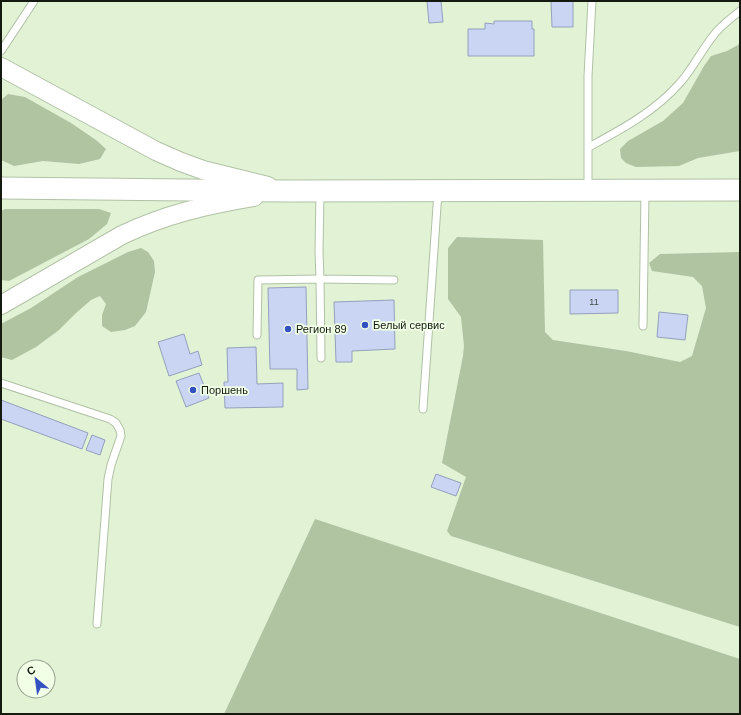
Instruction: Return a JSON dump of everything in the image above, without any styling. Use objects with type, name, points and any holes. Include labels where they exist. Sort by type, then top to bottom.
[{"type":"main road","points":[[1,67],[156,151],[181,162],[203,170],[289,191]]},
{"type":"main road","points":[[1,188],[289,191],[740,190]]},
{"type":"main road","points":[[1,305],[142,225],[166,216],[217,203],[289,191]]},
{"type":"lane","points":[[1,51],[34,1]]},
{"type":"lane","points":[[588,190],[588,76],[592,1]]},
{"type":"lane","points":[[588,147],[626,127],[666,99],[681,82],[713,35],[740,11]]},
{"type":"lane","points":[[321,190],[319,251],[321,358]]},
{"type":"lane","points":[[423,409],[438,190]]},
{"type":"lane","points":[[643,326],[645,190]]},
{"type":"lane","points":[[257,335],[258,280],[394,280]]},
{"type":"lane","points":[[1,383],[110,419],[116,423],[120,430],[120,436],[108,479],[97,624]]},
{"type":"green space","points":[[740,42],[740,151],[698,158],[679,166],[636,167],[626,163],[621,158],[620,149],[628,141],[663,121],[683,103],[711,56],[727,51],[738,45]]},
{"type":"green space","points":[[8,94],[25,97],[71,123],[96,140],[106,149],[100,159],[79,164],[43,161],[14,166],[1,160],[1,100]]},
{"type":"green space","points":[[5,209],[99,209],[111,213],[107,224],[89,239],[9,281],[1,280],[1,211]]},
{"type":"green space","points":[[457,237],[543,240],[545,332],[553,340],[626,351],[680,362],[692,356],[706,308],[702,286],[693,277],[652,271],[649,263],[660,254],[740,252],[740,627],[451,536],[447,531],[466,477],[442,463],[464,346],[461,317],[448,299],[448,248]]},
{"type":"green space","points":[[141,248],[148,252],[154,261],[155,272],[146,312],[135,326],[125,330],[111,332],[102,326],[102,315],[106,304],[100,296],[91,300],[59,330],[36,347],[12,360],[1,357],[1,324],[31,308],[78,277],[128,252]]},
{"type":"green space","points":[[315,519],[740,659],[740,714],[224,714]]},
{"type":"building","points":[[427,1],[441,1],[443,22],[429,23]]},
{"type":"building","points":[[551,1],[573,1],[573,27],[552,27]]},
{"type":"building","points":[[494,21],[532,21],[532,29],[534,29],[534,56],[468,56],[468,29],[485,29],[485,23],[494,24]]},
{"type":"building","name":"Регион 89","points":[[306,287],[308,389],[297,390],[297,369],[270,369],[268,288]]},
{"type":"building","points":[[570,290],[618,290],[618,313],[570,314]]},
{"type":"building","name":"Белый сервис","points":[[394,300],[395,349],[352,351],[352,362],[336,362],[334,302]]},
{"type":"building","points":[[659,312],[688,315],[685,340],[657,337]]},
{"type":"building","points":[[184,334],[190,354],[198,351],[202,365],[169,376],[158,342]]},
{"type":"building","points":[[256,347],[257,384],[283,383],[283,407],[225,408],[224,382],[228,382],[227,348]]},
{"type":"building","name":"Поршень","points":[[199,373],[209,398],[186,407],[176,381]]},
{"type":"building","points":[[1,400],[88,433],[82,449],[1,419]]},
{"type":"building","points":[[92,435],[105,440],[100,455],[86,450]]},
{"type":"building","points":[[436,474],[461,483],[456,496],[431,487]]},
{"type":"place","name":"Белый сервис","points":[[365,325]]},
{"type":"place","name":"Регион 89","points":[[288,329]]},
{"type":"place","name":"Поршень","points":[[193,390]]}]
